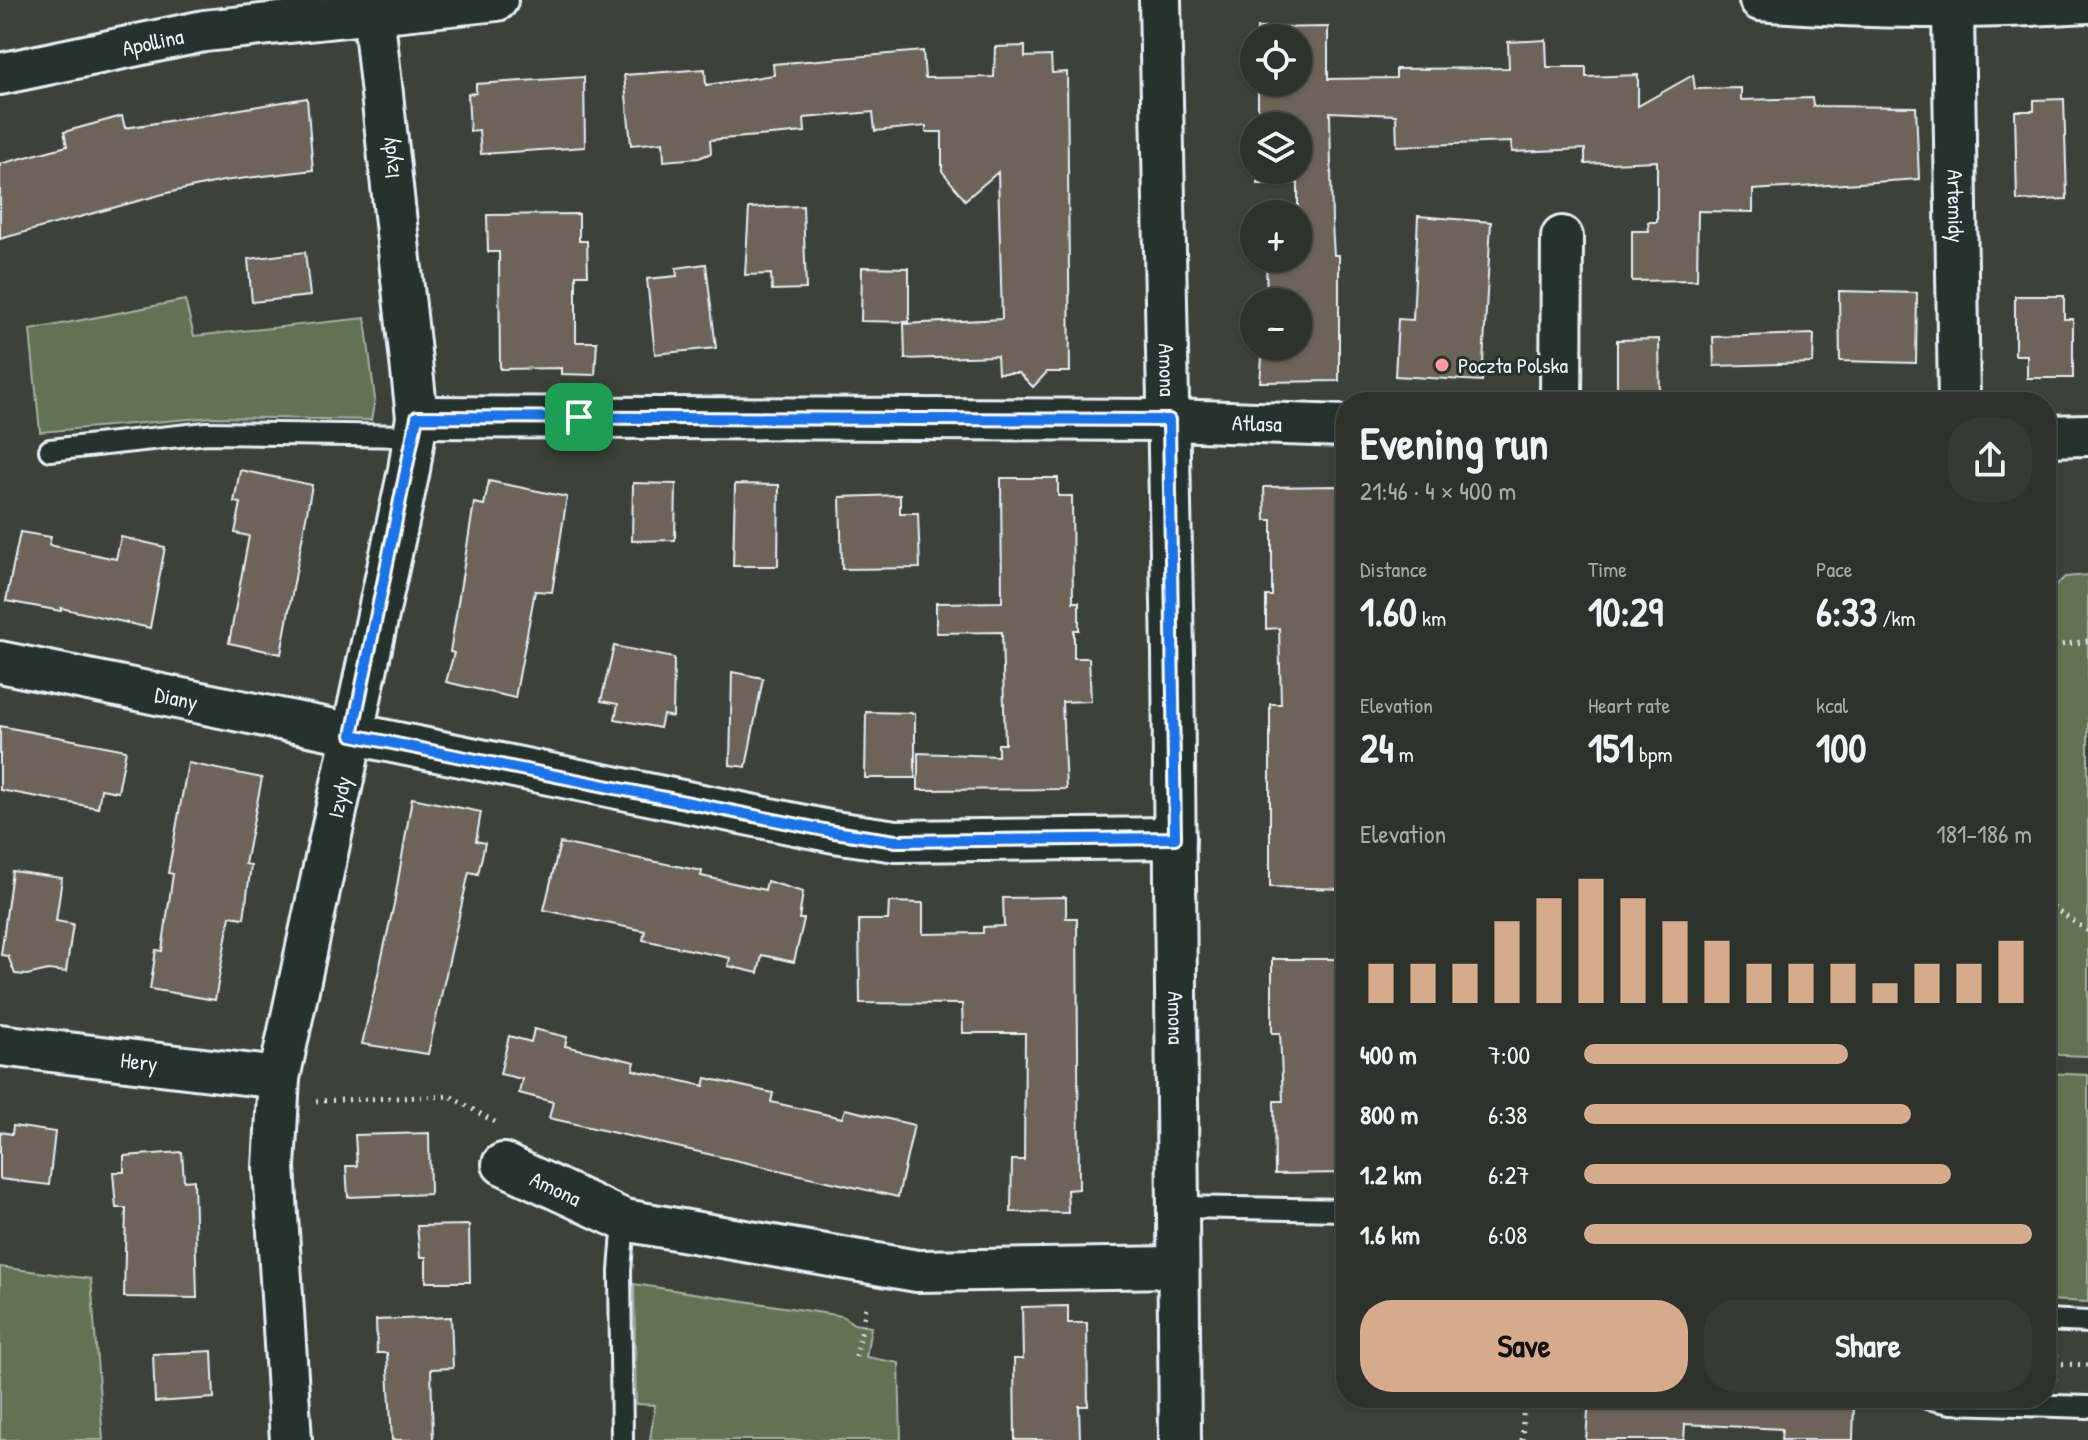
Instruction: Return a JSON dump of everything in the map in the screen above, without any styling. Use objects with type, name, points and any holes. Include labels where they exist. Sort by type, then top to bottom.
[{"type":"street","name":"Apollina","points":[[0,74],[204,31],[497,0]]},
{"type":"street","name":"Amona","points":[[1160,0],[1175,838],[1180,1440]]},
{"type":"street","points":[[1760,0],[1865,9],[2088,2]]},
{"type":"street","name":"Artemidy","points":[[1953,5],[1959,392]]},
{"type":"street","name":"Izydy","points":[[291,1440],[274,1167],[279,1078],[415,427],[373,11]]},
{"type":"street","points":[[1561,392],[1562,237]]},
{"type":"street","name":"Atlasa","points":[[415,427],[1169,420],[1336,426]]},
{"type":"street","points":[[2056,436],[2088,435]]},
{"type":"street","name":"Diany","points":[[0,662],[834,832],[896,841],[1175,838]]},
{"type":"street","name":"Hery","points":[[0,1045],[279,1078]]},
{"type":"street","name":"Amona","points":[[503,1164],[624,1220],[917,1271],[1178,1267]]},
{"type":"lane","points":[[50,450],[207,433],[415,427]]},
{"type":"lane","points":[[1176,1207],[1336,1210]]},
{"type":"lane","points":[[622,1440],[620,1271],[624,1220]]},
{"type":"lane","points":[[2056,1320],[2088,1322]]},
{"type":"lane","points":[[2056,1406],[2088,1407]]},
{"type":"path","points":[[2056,646],[2088,641]]},
{"type":"path","points":[[2056,910],[2088,931]]},
{"type":"path","points":[[311,1102],[450,1096],[502,1126],[503,1164]]},
{"type":"path","points":[[856,1357],[869,1293]]},
{"type":"path","points":[[2056,1364],[2088,1365]]},
{"type":"path","points":[[1522,1440],[1524,1408]]},
{"type":"green space","points":[[185,300],[194,336],[365,318],[375,400],[371,420],[212,417],[40,432],[30,330]]},
{"type":"green space","points":[[2088,575],[2088,1056],[2056,1053],[2056,586],[2065,577]]},
{"type":"green space","points":[[2056,1073],[2088,1075],[2088,1302],[2056,1300]]},
{"type":"green space","points":[[0,1267],[91,1279],[103,1440],[0,1440]]},
{"type":"green space","points":[[634,1284],[842,1316],[854,1324],[871,1327],[866,1357],[899,1363],[901,1440],[650,1440],[655,1405],[636,1404]]},
{"type":"building","points":[[1312,27],[1328,27],[1328,79],[1396,78],[1396,69],[1509,68],[1508,42],[1546,40],[1547,67],[1586,67],[1586,77],[1638,75],[1638,106],[1693,75],[1695,89],[1741,88],[1741,100],[1812,98],[1813,106],[1916,107],[1919,179],[1753,190],[1753,212],[1698,211],[1697,280],[1632,281],[1632,231],[1649,231],[1648,222],[1657,222],[1657,161],[1585,164],[1585,149],[1512,152],[1511,142],[1397,146],[1396,115],[1330,112],[1332,224],[1334,255],[1339,255],[1339,381],[1260,382],[1262,360],[1312,360],[1312,288],[1267,288],[1266,272],[1312,272],[1312,200],[1298,200],[1298,184],[1312,184],[1312,112],[1258,112],[1258,96],[1312,96]]},
{"type":"building","points":[[1025,46],[1025,57],[1051,56],[1052,73],[1067,72],[1070,372],[1047,372],[1033,387],[1019,373],[998,373],[997,356],[905,359],[904,324],[1002,319],[998,172],[965,200],[942,171],[942,132],[926,132],[926,126],[875,131],[873,112],[804,118],[805,132],[710,140],[711,153],[699,158],[664,161],[663,142],[631,145],[624,75],[705,69],[706,85],[774,75],[773,64],[923,51],[925,78],[994,77],[995,47]]},
{"type":"building","points":[[584,77],[585,147],[481,154],[479,130],[470,131],[468,94],[476,93],[476,84]]},
{"type":"building","points":[[307,98],[313,170],[223,181],[167,193],[0,239],[0,164],[67,146],[64,132],[122,116],[125,128]]},
{"type":"building","points":[[2064,99],[2067,199],[2017,201],[2015,111],[2034,111],[2034,100]]},
{"type":"building","points":[[803,206],[806,289],[772,290],[771,274],[745,275],[749,208]]},
{"type":"building","points":[[579,214],[579,241],[587,241],[588,275],[576,275],[576,342],[597,342],[595,375],[561,374],[561,368],[500,369],[499,252],[488,252],[487,215]]},
{"type":"building","points":[[1418,216],[1491,222],[1482,381],[1395,376],[1398,319],[1413,320]]},
{"type":"building","points":[[305,252],[310,296],[252,302],[248,259]]},
{"type":"building","points":[[706,264],[716,348],[655,354],[647,279],[677,276],[676,268]]},
{"type":"building","points":[[862,267],[909,268],[909,322],[861,321]]},
{"type":"building","points":[[1839,291],[1917,293],[1916,363],[1840,361]]},
{"type":"building","points":[[2015,296],[2064,296],[2064,319],[2073,319],[2073,378],[2027,378],[2027,355],[2015,355]]},
{"type":"building","points":[[1814,334],[1813,363],[1714,366],[1713,337]]},
{"type":"building","points":[[1659,339],[1660,392],[1617,392],[1617,340]]},
{"type":"building","points":[[240,470],[312,485],[281,654],[229,643],[249,536],[235,533],[241,503],[234,502]]},
{"type":"building","points":[[1001,478],[1058,478],[1058,496],[1072,496],[1073,602],[1079,602],[1079,630],[1074,630],[1074,658],[1089,658],[1091,701],[1062,702],[1066,789],[918,790],[918,753],[998,756],[998,744],[1005,744],[1002,632],[936,633],[936,603],[1002,602]]},
{"type":"building","points":[[489,481],[567,497],[552,592],[535,591],[515,698],[446,682],[454,653],[450,652],[474,503],[484,505]]},
{"type":"building","points":[[633,483],[676,484],[675,540],[632,541]]},
{"type":"building","points":[[735,484],[779,485],[778,566],[733,566]]},
{"type":"building","points":[[1336,486],[1336,889],[1270,887],[1270,704],[1281,704],[1279,628],[1266,629],[1266,596],[1272,596],[1272,520],[1265,520],[1264,487]]},
{"type":"building","points":[[900,495],[900,513],[918,513],[920,568],[842,569],[840,497]]},
{"type":"building","points":[[20,532],[51,537],[49,545],[116,559],[121,537],[165,547],[150,628],[61,608],[61,611],[6,601]]},
{"type":"building","points":[[614,646],[674,658],[673,717],[663,715],[660,728],[615,719],[618,704],[601,701]]},
{"type":"building","points":[[732,672],[763,678],[746,767],[730,765]]},
{"type":"building","points":[[866,712],[915,713],[915,778],[865,778]]},
{"type":"building","points":[[0,726],[126,750],[118,792],[101,789],[98,808],[0,790]]},
{"type":"building","points":[[188,763],[262,778],[245,864],[251,865],[244,918],[230,916],[215,1000],[150,989],[156,950],[162,951],[173,874],[168,873]]},
{"type":"building","points":[[412,798],[481,812],[476,841],[485,843],[478,874],[469,872],[428,1054],[362,1044],[394,904]]},
{"type":"building","points":[[560,843],[702,871],[701,876],[765,890],[767,881],[803,892],[799,919],[804,919],[794,962],[762,955],[758,973],[728,966],[730,958],[643,940],[645,931],[544,910]]},
{"type":"building","points":[[12,871],[62,878],[56,921],[73,924],[66,972],[48,970],[27,975],[15,974],[8,956],[1,955]]},
{"type":"building","points":[[1066,897],[1066,918],[1077,918],[1079,1189],[1067,1190],[1068,1213],[1011,1212],[1012,1160],[1024,1160],[1025,1033],[963,1033],[962,1004],[860,1003],[859,920],[888,920],[889,902],[923,903],[923,934],[983,933],[983,927],[1004,926],[1003,898]]},
{"type":"building","points":[[1272,959],[1336,959],[1336,1173],[1275,1174],[1274,1101],[1283,1101],[1280,1033],[1272,1033]]},
{"type":"building","points":[[534,1029],[567,1037],[565,1046],[635,1062],[633,1070],[704,1086],[706,1078],[773,1093],[771,1102],[842,1118],[845,1109],[914,1125],[898,1197],[549,1118],[553,1102],[519,1093],[522,1079],[500,1074],[509,1036],[531,1042]]},
{"type":"building","points":[[13,1126],[55,1132],[49,1185],[0,1179],[0,1132],[12,1134]]},
{"type":"building","points":[[429,1133],[430,1194],[348,1197],[346,1166],[357,1166],[355,1135]]},
{"type":"building","points":[[182,1152],[184,1181],[194,1180],[197,1298],[124,1297],[126,1208],[116,1208],[113,1172],[124,1172],[124,1156]]},
{"type":"building","points":[[469,1225],[470,1282],[426,1282],[426,1257],[420,1257],[417,1226]]},
{"type":"building","points":[[1068,1306],[1068,1323],[1087,1323],[1088,1406],[1079,1406],[1080,1440],[1015,1440],[1014,1359],[1023,1359],[1022,1307]]},
{"type":"building","points":[[451,1317],[453,1368],[431,1369],[433,1440],[392,1440],[387,1353],[377,1353],[376,1320]]},
{"type":"building","points":[[212,1351],[214,1398],[155,1402],[153,1354]]},
{"type":"building","points":[[1588,1408],[1854,1408],[1853,1440],[1781,1440],[1782,1429],[1685,1424],[1684,1440],[1586,1440]]},
{"type":"place","name":"Poczta Polska","points":[[1442,365]]},
{"type":"route","points":[[417,417],[579,417],[1169,420],[1175,838],[896,841],[834,832],[352,735],[409,470],[417,417]]}]
